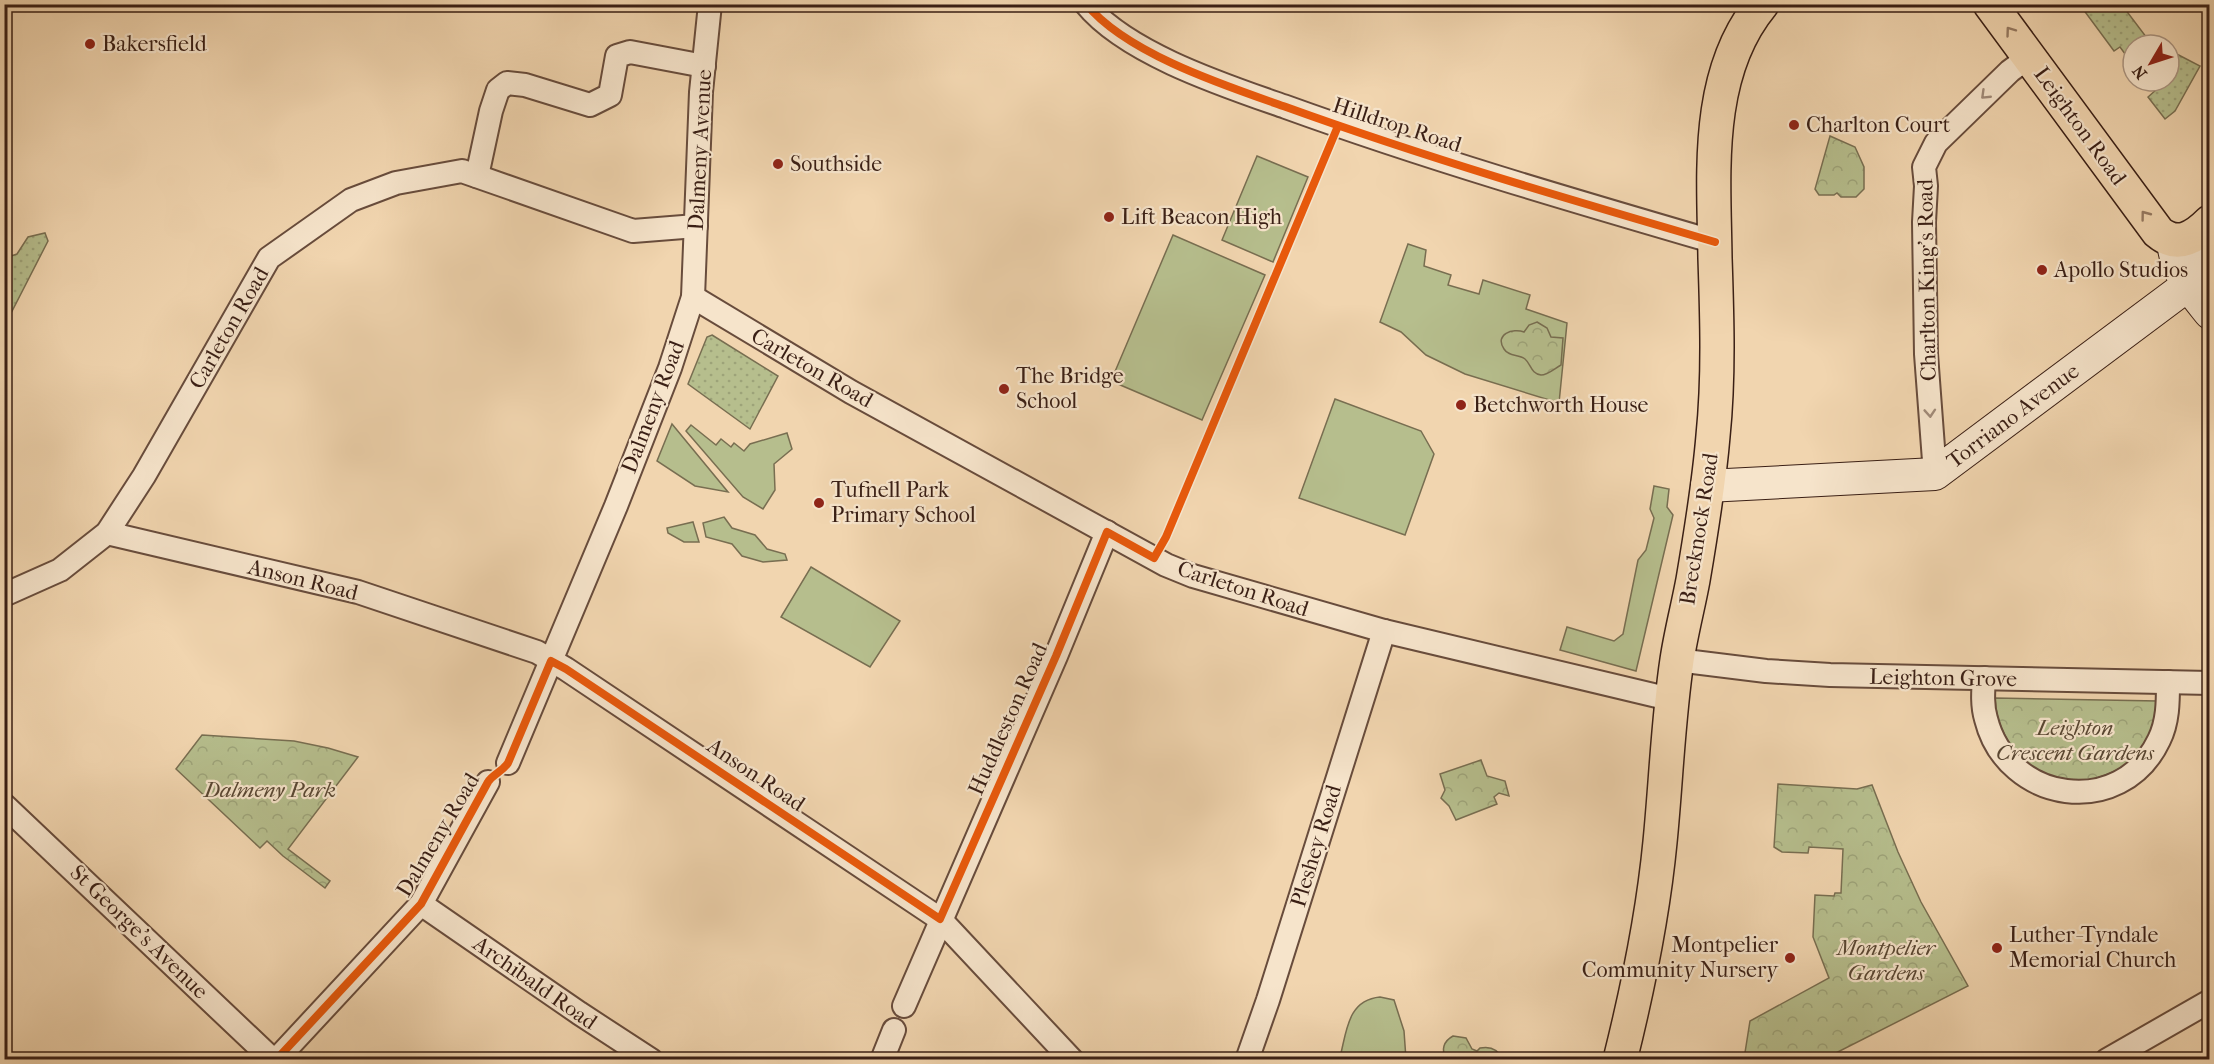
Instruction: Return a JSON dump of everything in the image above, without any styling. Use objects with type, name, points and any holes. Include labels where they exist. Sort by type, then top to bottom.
[{"type":"main road","name":"Brecknock Road","points":[[1620,1059],[1637,987],[1655,878],[1677,660],[1693,581],[1707,486],[1715,404],[1717,324],[1714,171],[1716,124],[1735,47],[1744,29],[1762,4]]},
{"type":"main road","name":"Leighton Road","points":[[1990,4],[2158,232],[2164,238],[2173,241]]},
{"type":"main road","points":[[2173,241],[2184,240],[2196,234],[2210,222]]},
{"type":"street","name":"Dalmeny Avenue","points":[[693,297],[701,92],[710,4]]},
{"type":"street","name":"Hilldrop Road","points":[[1086,4],[1103,21],[1142,48],[1224,85],[1375,138],[1715,242]]},
{"type":"street","points":[[477,176],[491,111],[498,90],[507,83],[525,85],[590,105],[610,95],[617,56],[630,52],[704,66]]},
{"type":"street","name":"Charlton King's Road","points":[[1935,474],[1926,354],[1924,167],[1936,143],[2010,71],[2029,57]]},
{"type":"street","name":"Carleton Road","points":[[4,595],[60,570],[107,533],[144,476],[269,258],[351,200],[396,183],[462,171],[633,231],[696,226]]},
{"type":"street","points":[[2210,227],[2198,269],[2199,288],[2210,313]]},
{"type":"street","points":[[2173,241],[2177,267],[2199,288]]},
{"type":"street","name":"Torriano Avenue","points":[[1707,486],[1935,474],[2199,288]]},
{"type":"street","name":"Carleton Road","points":[[693,297],[851,392],[1166,565],[1193,576],[1384,631],[1674,700]]},
{"type":"street","name":"Dalmeny Road","points":[[508,763],[600,547],[670,368],[693,297]]},
{"type":"street","name":"Huddleston Road","points":[[904,1006],[1056,656],[1107,532]]},
{"type":"street","name":"Anson Road","points":[[107,533],[358,592],[537,652],[940,919],[1072,1059]]},
{"type":"street","name":"Pleshey Road","points":[[1247,1059],[1268,1000],[1384,631]]},
{"type":"street","name":"Leighton Grove","points":[[1677,660],[1766,671],[1830,675],[2210,683]]},
{"type":"street","points":[[1984,678],[1985,718],[1999,749],[2013,766],[2034,783],[2045,788],[2070,792],[2106,788],[2130,776],[2141,766],[2155,748],[2164,729],[2168,682]]},
{"type":"street","name":"Dalmeny Road","points":[[274,1059],[422,904],[488,782]]},
{"type":"street","name":"St George's Avenue","points":[[4,805],[274,1059]]},
{"type":"street","name":"Archibald Road","points":[[422,904],[579,1013],[651,1059]]},
{"type":"street","points":[[2107,1059],[2210,1001]]},
{"type":"street","points":[[882,1059],[894,1030]]},
{"type":"green space","points":[[2080,5],[2122,5],[2143,33],[2121,33],[2121,48],[2114,51]]},
{"type":"green space","points":[[2181,56],[2200,66],[2175,111],[2165,119],[2148,97],[2153,93],[2181,93]]},
{"type":"green space","points":[[1830,136],[1855,147],[1864,167],[1864,189],[1856,197],[1841,197],[1837,193],[1819,195],[1815,189]]},
{"type":"green space","points":[[1257,156],[1308,177],[1273,262],[1222,240]]},
{"type":"green space","points":[[45,233],[48,241],[8,319],[5,319],[5,258],[17,254],[28,237]]},
{"type":"green space","points":[[1173,235],[1265,275],[1202,420],[1111,381]]},
{"type":"green space","points":[[1408,244],[1426,250],[1424,266],[1451,275],[1448,285],[1479,294],[1483,280],[1530,295],[1526,309],[1567,323],[1559,403],[1465,374],[1426,355],[1401,332],[1380,322]]},
{"type":"green space","points":[[1537,322],[1547,328],[1551,337],[1563,338],[1561,365],[1544,375],[1533,371],[1525,359],[1506,352],[1501,339],[1506,333],[1524,332],[1529,325]]},
{"type":"green space","points":[[712,335],[778,376],[750,429],[688,384],[707,337]]},
{"type":"green space","points":[[1335,399],[1421,431],[1434,454],[1405,535],[1299,498]]},
{"type":"green space","points":[[672,424],[728,492],[695,486],[657,461]]},
{"type":"green space","points":[[691,425],[716,445],[721,439],[731,447],[734,443],[744,451],[750,444],[787,433],[792,449],[774,464],[775,490],[763,509],[743,497],[686,431]]},
{"type":"green space","points":[[1654,486],[1669,489],[1667,507],[1673,515],[1636,671],[1560,650],[1567,627],[1614,641],[1623,634],[1638,560],[1646,550],[1654,518],[1650,509]]},
{"type":"green space","points":[[724,517],[732,528],[755,535],[767,549],[785,554],[787,560],[763,562],[742,556],[732,544],[706,537],[703,523]]},
{"type":"green space","points":[[693,522],[699,542],[684,542],[668,533],[667,528]]},
{"type":"green space","points":[[811,567],[900,621],[870,667],[781,617]]},
{"type":"green space","name":"Leighton Crescent Gardens","points":[[1995,698],[2158,701],[2149,735],[2139,753],[2126,765],[2111,773],[2080,781],[2062,779],[2028,764],[2015,751],[2005,735],[1998,717]]},
{"type":"green space","name":"Dalmeny Park","points":[[202,735],[294,741],[358,757],[288,849],[330,881],[325,888],[267,841],[260,848],[176,769]]},
{"type":"green space","points":[[1481,760],[1487,776],[1505,781],[1509,796],[1499,793],[1494,797],[1497,804],[1456,820],[1449,806],[1441,798],[1445,790],[1440,774]]},
{"type":"green space","name":"Montpelier Gardens","points":[[1778,784],[1857,789],[1872,785],[1898,852],[1921,902],[1968,986],[1824,1059],[1744,1059],[1750,1021],[1829,978],[1813,937],[1815,895],[1834,896],[1835,893],[1841,893],[1843,849],[1809,847],[1808,853],[1782,852],[1774,847]]},
{"type":"green space","points":[[1380,997],[1394,1000],[1404,1031],[1406,1059],[1343,1059],[1341,1053],[1351,1017],[1362,1004]]},
{"type":"green space","points":[[1453,1036],[1466,1038],[1472,1049],[1477,1051],[1484,1047],[1493,1049],[1502,1059],[1447,1059],[1444,1046]]},
{"type":"cycle path","points":[[1086,4],[1104,22],[1151,53],[1235,89],[1446,161],[1715,242]]},
{"type":"cycle path","points":[[276,1060],[421,904],[488,782],[508,763],[551,661],[940,919],[1056,656],[1107,532],[1154,558],[1166,537],[1338,126]]},
{"type":"place","name":"Bakersfield","points":[[90,44]]},
{"type":"place","name":"Charlton Court","points":[[1794,125]]},
{"type":"place","name":"Southside","points":[[778,164]]},
{"type":"place","name":"Lift Beacon High","points":[[1109,217]]},
{"type":"place","name":"Apollo Studios","points":[[2042,270]]},
{"type":"place","name":"The Bridge School","points":[[1004,389]]},
{"type":"place","name":"Betchworth House","points":[[1461,405]]},
{"type":"place","name":"Tufnell Park Primary School","points":[[819,503]]},
{"type":"place","name":"Luther-Tyndale Memorial Church","points":[[1997,948]]},
{"type":"place","name":"Montpelier Community Nursery","points":[[1790,958]]}]
